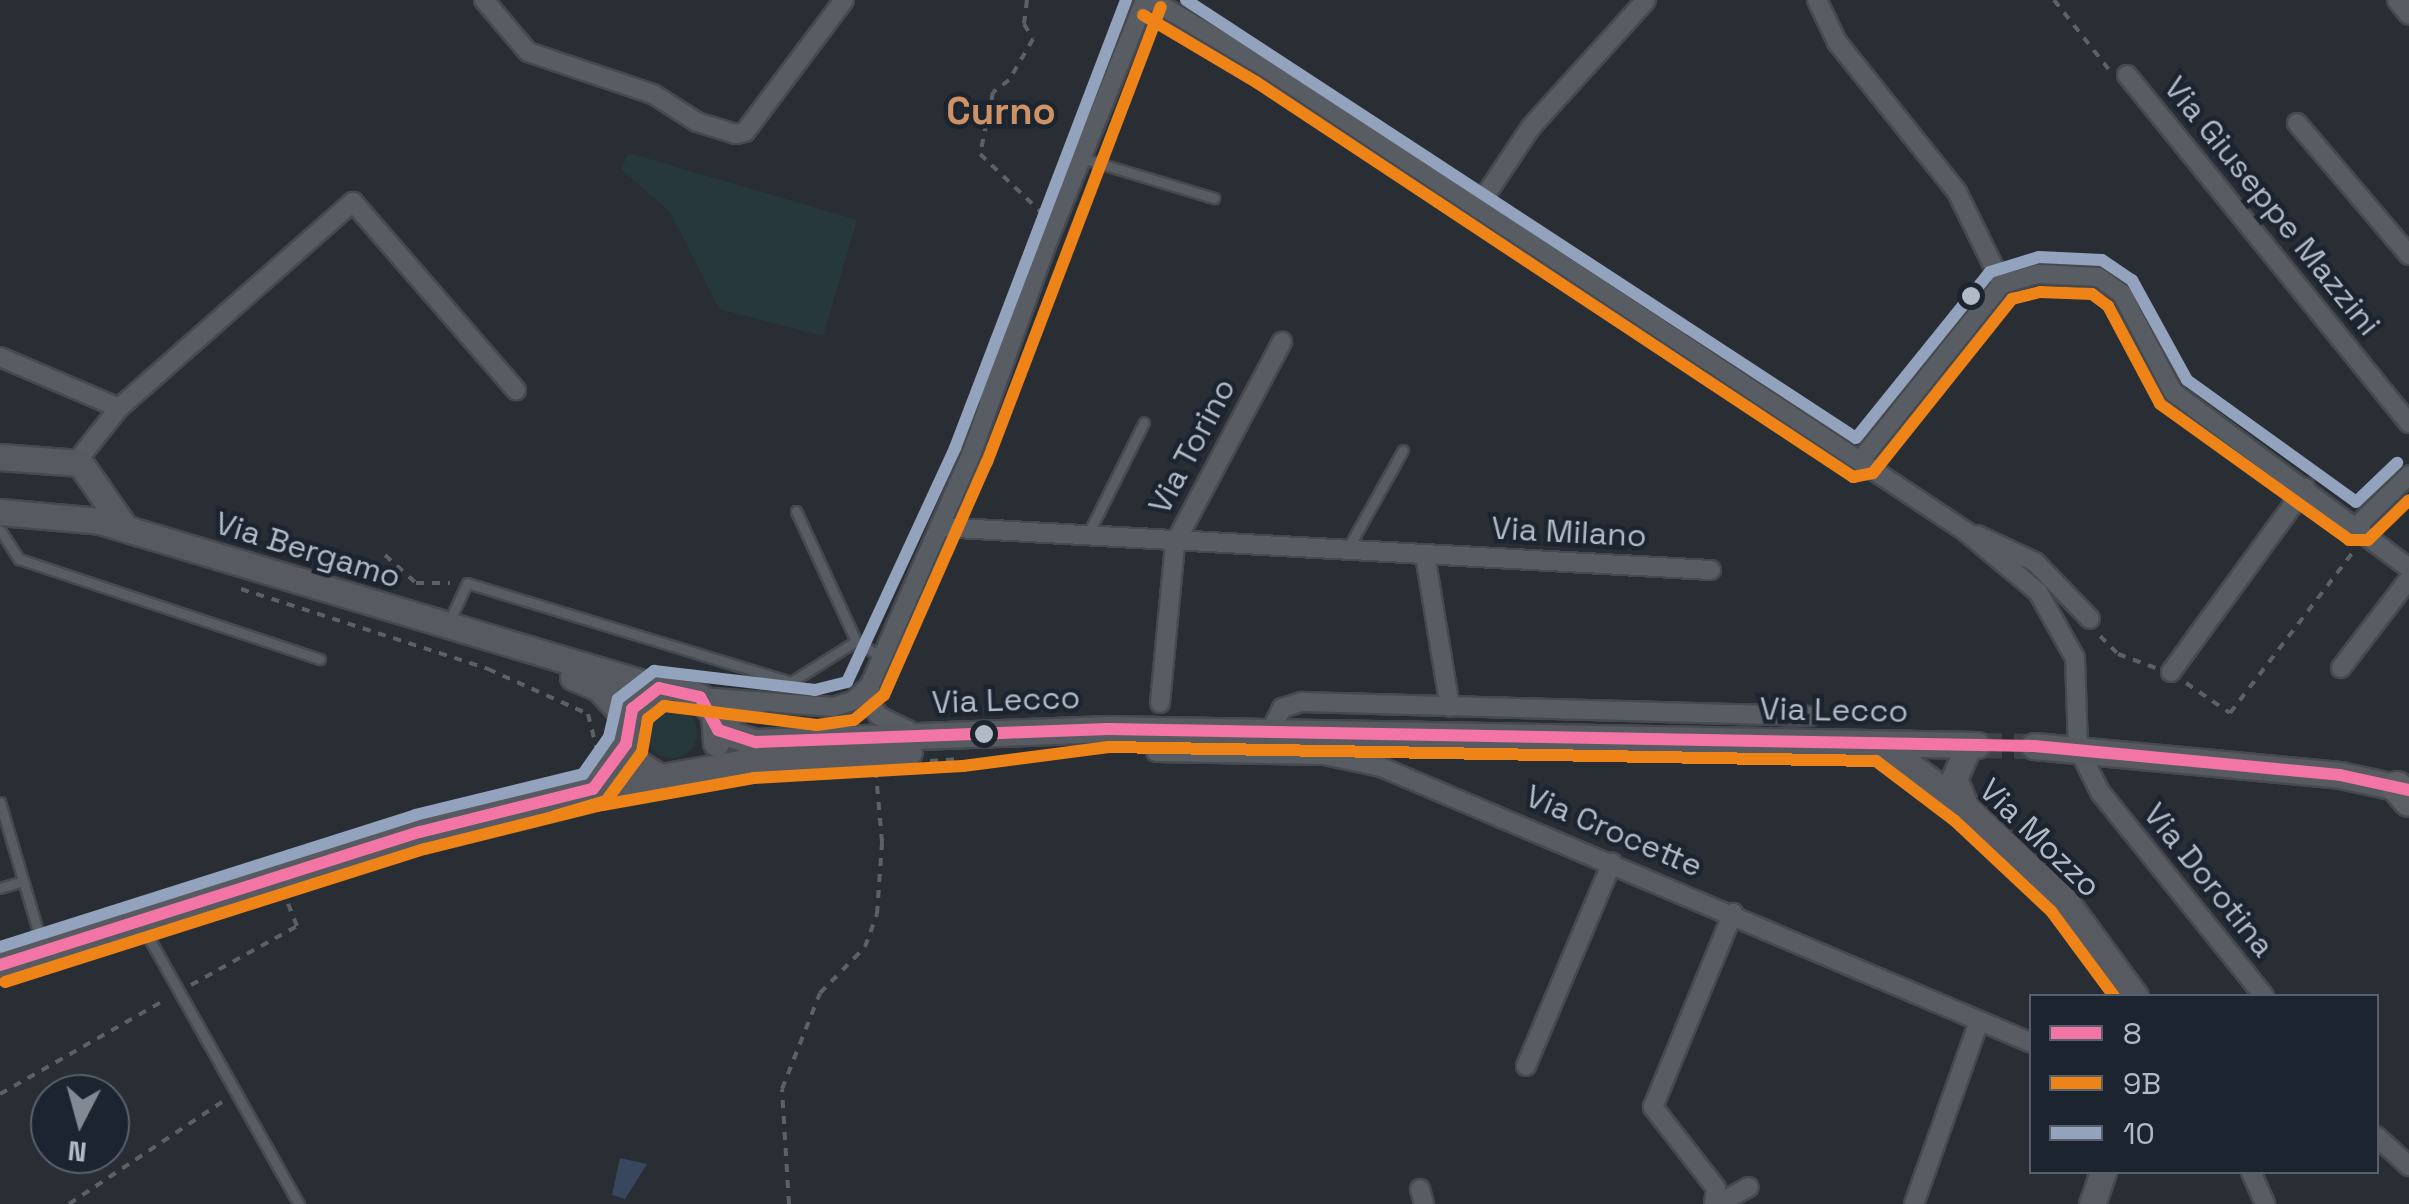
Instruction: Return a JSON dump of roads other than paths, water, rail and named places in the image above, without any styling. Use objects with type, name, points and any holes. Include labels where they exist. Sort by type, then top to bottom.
[{"type":"main road","points":[[0,457],[76,462],[125,528]]},
{"type":"main road","points":[[77,518],[90,508],[96,486]]},
{"type":"main road","name":"Via Bergamo","points":[[0,512],[77,518],[125,528],[659,688]]},
{"type":"main road","name":"Via Bergamo","points":[[472,634],[598,688],[619,741]]},
{"type":"main road","points":[[0,964],[420,832],[593,788],[694,774],[714,751],[717,727],[700,696],[659,688],[639,700],[593,788]]},
{"type":"main road","name":"Via Lecco","points":[[717,727],[756,742],[1108,730],[1972,745],[1954,778],[1966,808]]},
{"type":"main road","name":"Via Lecco","points":[[694,774],[752,761],[962,750],[1108,730]]},
{"type":"main road","points":[[619,741],[634,760],[662,778]]},
{"type":"main road","name":"Via Mozzo","points":[[1882,744],[1966,808],[2064,899],[2134,994]]},
{"type":"main road","points":[[2034,746],[2340,775],[2405,793]]},
{"type":"main road","points":[[2092,1204],[2102,1174]]},
{"type":"street","points":[[484,0],[528,52],[652,94],[697,122],[745,132],[844,0]]},
{"type":"street","points":[[920,734],[879,716],[869,702],[870,685],[972,455],[1081,158],[1148,0],[1477,208],[1964,531],[2038,592],[2058,625],[2074,658],[2078,748]]},
{"type":"street","points":[[1477,208],[1531,128],[1646,0]]},
{"type":"street","points":[[1818,0],[1837,42],[1957,192],[2002,284]]},
{"type":"street","points":[[2397,0],[2409,15]]},
{"type":"street","name":"Via Giuseppe Mazzini","points":[[2126,75],[2409,422]]},
{"type":"street","points":[[2296,123],[2409,255]]},
{"type":"street","points":[[76,462],[119,408],[352,202],[516,390]]},
{"type":"street","points":[[1860,461],[2002,284],[2038,274],[2098,277],[2122,294],[2174,392],[2363,529],[2409,568]]},
{"type":"street","name":"Via Torino","points":[[1160,703],[1175,543],[1282,342]]},
{"type":"street","points":[[0,357],[119,408]]},
{"type":"street","points":[[2363,529],[2409,474]]},
{"type":"street","points":[[2171,672],[2305,488]]},
{"type":"street","name":"Via Milano","points":[[939,527],[1711,570]]},
{"type":"street","points":[[1964,531],[2036,562],[2090,619]]},
{"type":"street","points":[[1424,555],[1450,707]]},
{"type":"street","points":[[2341,668],[2409,580]]},
{"type":"street","points":[[700,696],[840,706],[870,685]]},
{"type":"street","points":[[717,727],[762,703]]},
{"type":"street","name":"Via Lecco","points":[[1270,732],[1276,714],[1291,703],[1810,716]]},
{"type":"street","name":"Via Dorotina","points":[[2078,748],[2100,792],[2262,994]]},
{"type":"street","name":"Via Crocette","points":[[1156,752],[1324,755],[1381,768],[1733,913],[2029,1042]]},
{"type":"street","points":[[1526,1066],[1612,862]]},
{"type":"street","points":[[1733,913],[1653,1107],[1716,1188],[1716,1204],[1748,1187]]},
{"type":"street","points":[[1914,1204],[1978,1022]]},
{"type":"street","points":[[2379,1139],[2409,1166]]},
{"type":"street","points":[[2253,1174],[2265,1204]]},
{"type":"lane","points":[[1081,158],[1214,198]]},
{"type":"lane","points":[[972,455],[996,341]]},
{"type":"lane","points":[[1087,537],[1144,422]]},
{"type":"lane","points":[[1346,551],[1403,450]]},
{"type":"lane","points":[[796,511],[856,640],[882,657]]},
{"type":"lane","points":[[0,530],[19,559],[320,660]]},
{"type":"lane","points":[[446,627],[467,583],[778,681],[808,677],[856,640]]},
{"type":"lane","points":[[0,802],[44,951]]},
{"type":"lane","points":[[0,888],[23,881]]},
{"type":"lane","points":[[140,922],[176,994],[299,1204]]},
{"type":"water","points":[[620,1158],[647,1164],[625,1199],[612,1195]]},
{"type":"tunnel","points":[[1977,745],[2034,746]]},
{"type":"district","name":"Curno","points":[[1001,112]]}]
